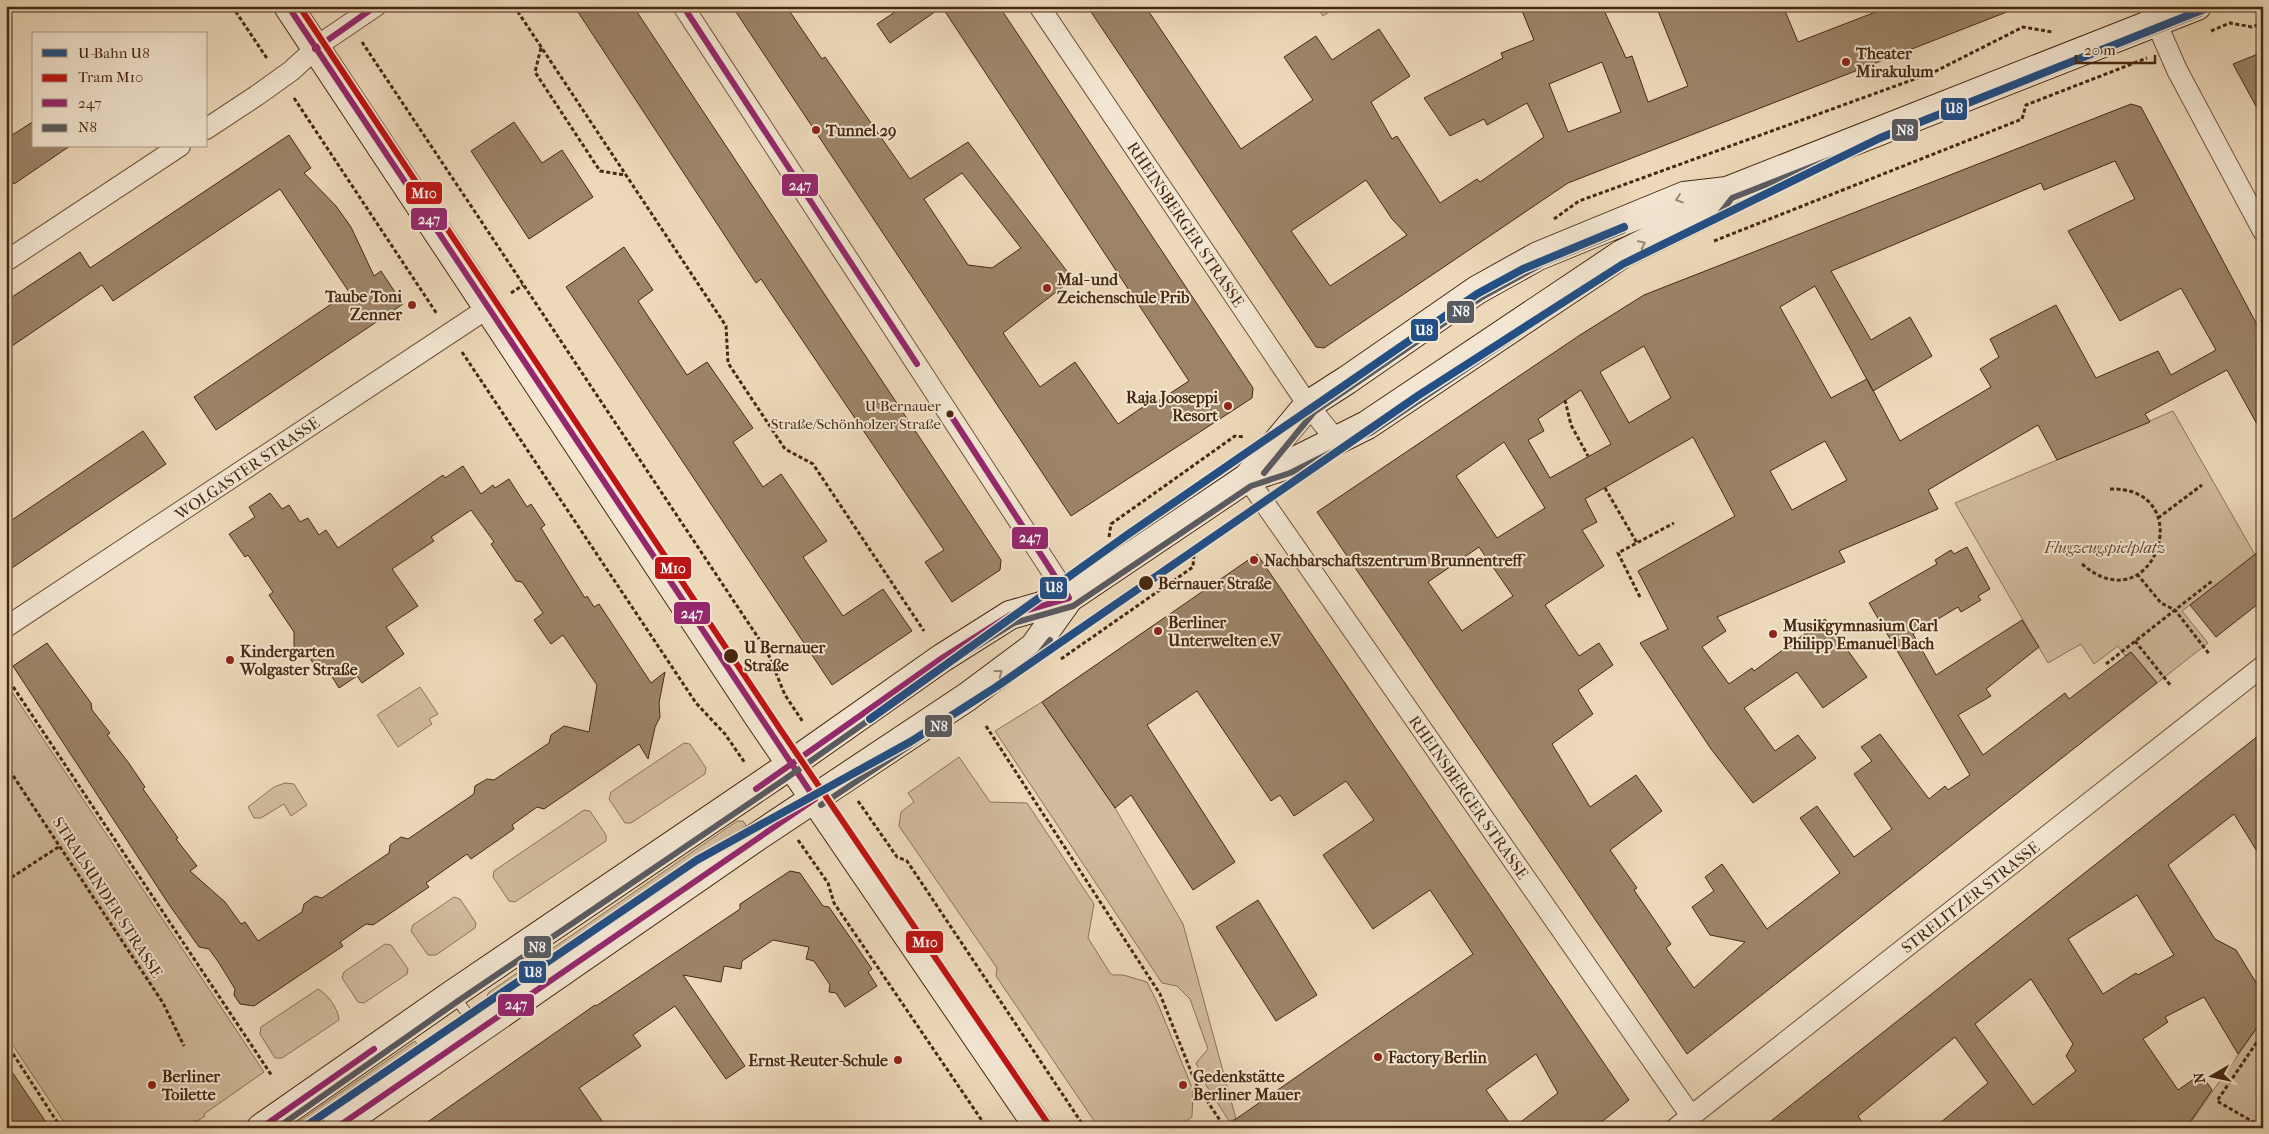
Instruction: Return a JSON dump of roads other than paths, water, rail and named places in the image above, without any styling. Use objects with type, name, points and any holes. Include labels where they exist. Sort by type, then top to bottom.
[{"type":"main road","points":[[288,6],[791,765],[1039,1128]]},
{"type":"main road","points":[[1247,478],[1308,406],[1477,290],[1538,256],[1684,196],[1727,191],[2152,14],[2197,6]]},
{"type":"main road","points":[[261,1128],[453,994],[791,765],[942,658],[1010,615],[1069,598],[1247,478],[1287,464],[1368,425],[1622,254],[1713,209],[1727,191]]},
{"type":"main road","points":[[336,1128],[815,799],[967,697],[1034,646],[1069,598]]},
{"type":"street","points":[[208,128],[272,85],[315,49],[376,6]]},
{"type":"street","points":[[683,6],[1069,598]]},
{"type":"street","name":"RHEINSBERGER STRASSE","points":[[1039,6],[1308,406],[1336,440]]},
{"type":"street","points":[[2152,14],[2177,70],[2263,231]]},
{"type":"street","points":[[6,260],[177,148]]},
{"type":"street","name":"WOLGASTER STRASSE","points":[[6,627],[488,308]]},
{"type":"street","name":"RHEINSBERGER STRASSE","points":[[1247,478],[1684,1122]]},
{"type":"street","name":"STRELITZER STRASSE","points":[[1684,1122],[2263,666]]},
{"type":"lane","points":[[453,994],[478,1030]]},
{"type":"metro line","name":"U8","points":[[303,1128],[697,860],[910,742],[996,687],[1419,395],[1623,264],[1880,138],[2212,6]]},
{"type":"metro line","name":"U8","points":[[870,719],[1127,535],[1477,294],[1523,269],[1624,227]]},
{"type":"tram line","name":"M10","points":[[299,6],[780,729],[1051,1128]]},
{"type":"place","name":"Theater Mirakulum","points":[[1846,62]]},
{"type":"place","name":"Tunnel 29","points":[[816,130]]},
{"type":"place","name":"Mal- und Zeichenschule Prib","points":[[1047,288]]},
{"type":"place","name":"Taube Toni Zenner","points":[[412,305]]},
{"type":"place","name":"Raja Jooseppi Resort","points":[[1228,406]]},
{"type":"place","name":"U Bernauer Straße/Schönholzer Straße","points":[[950,414]]},
{"type":"place","name":"Nachbarschaftszentrum Brunnentreff","points":[[1254,560]]},
{"type":"place","name":"Bernauer Straße","points":[[1146,583]]},
{"type":"place","name":"Berliner Unterwelten e.V","points":[[1158,631]]},
{"type":"place","name":"Musikgymnasium Carl Philipp Emanuel Bach","points":[[1773,634]]},
{"type":"place","name":"U Bernauer Straße","points":[[731,656]]},
{"type":"place","name":"Kindergarten Wolgaster Straße","points":[[230,660]]},
{"type":"place","name":"Factory Berlin","points":[[1378,1057]]},
{"type":"place","name":"Ernst-Reuter-Schule","points":[[898,1060]]},
{"type":"place","name":"Berliner Toilette","points":[[152,1085]]},
{"type":"place","name":"Gedenkstätte Berliner Mauer","points":[[1183,1085]]},
{"type":"park label","name":"Flugzeugspielplatz","points":[[2105,547]]}]
